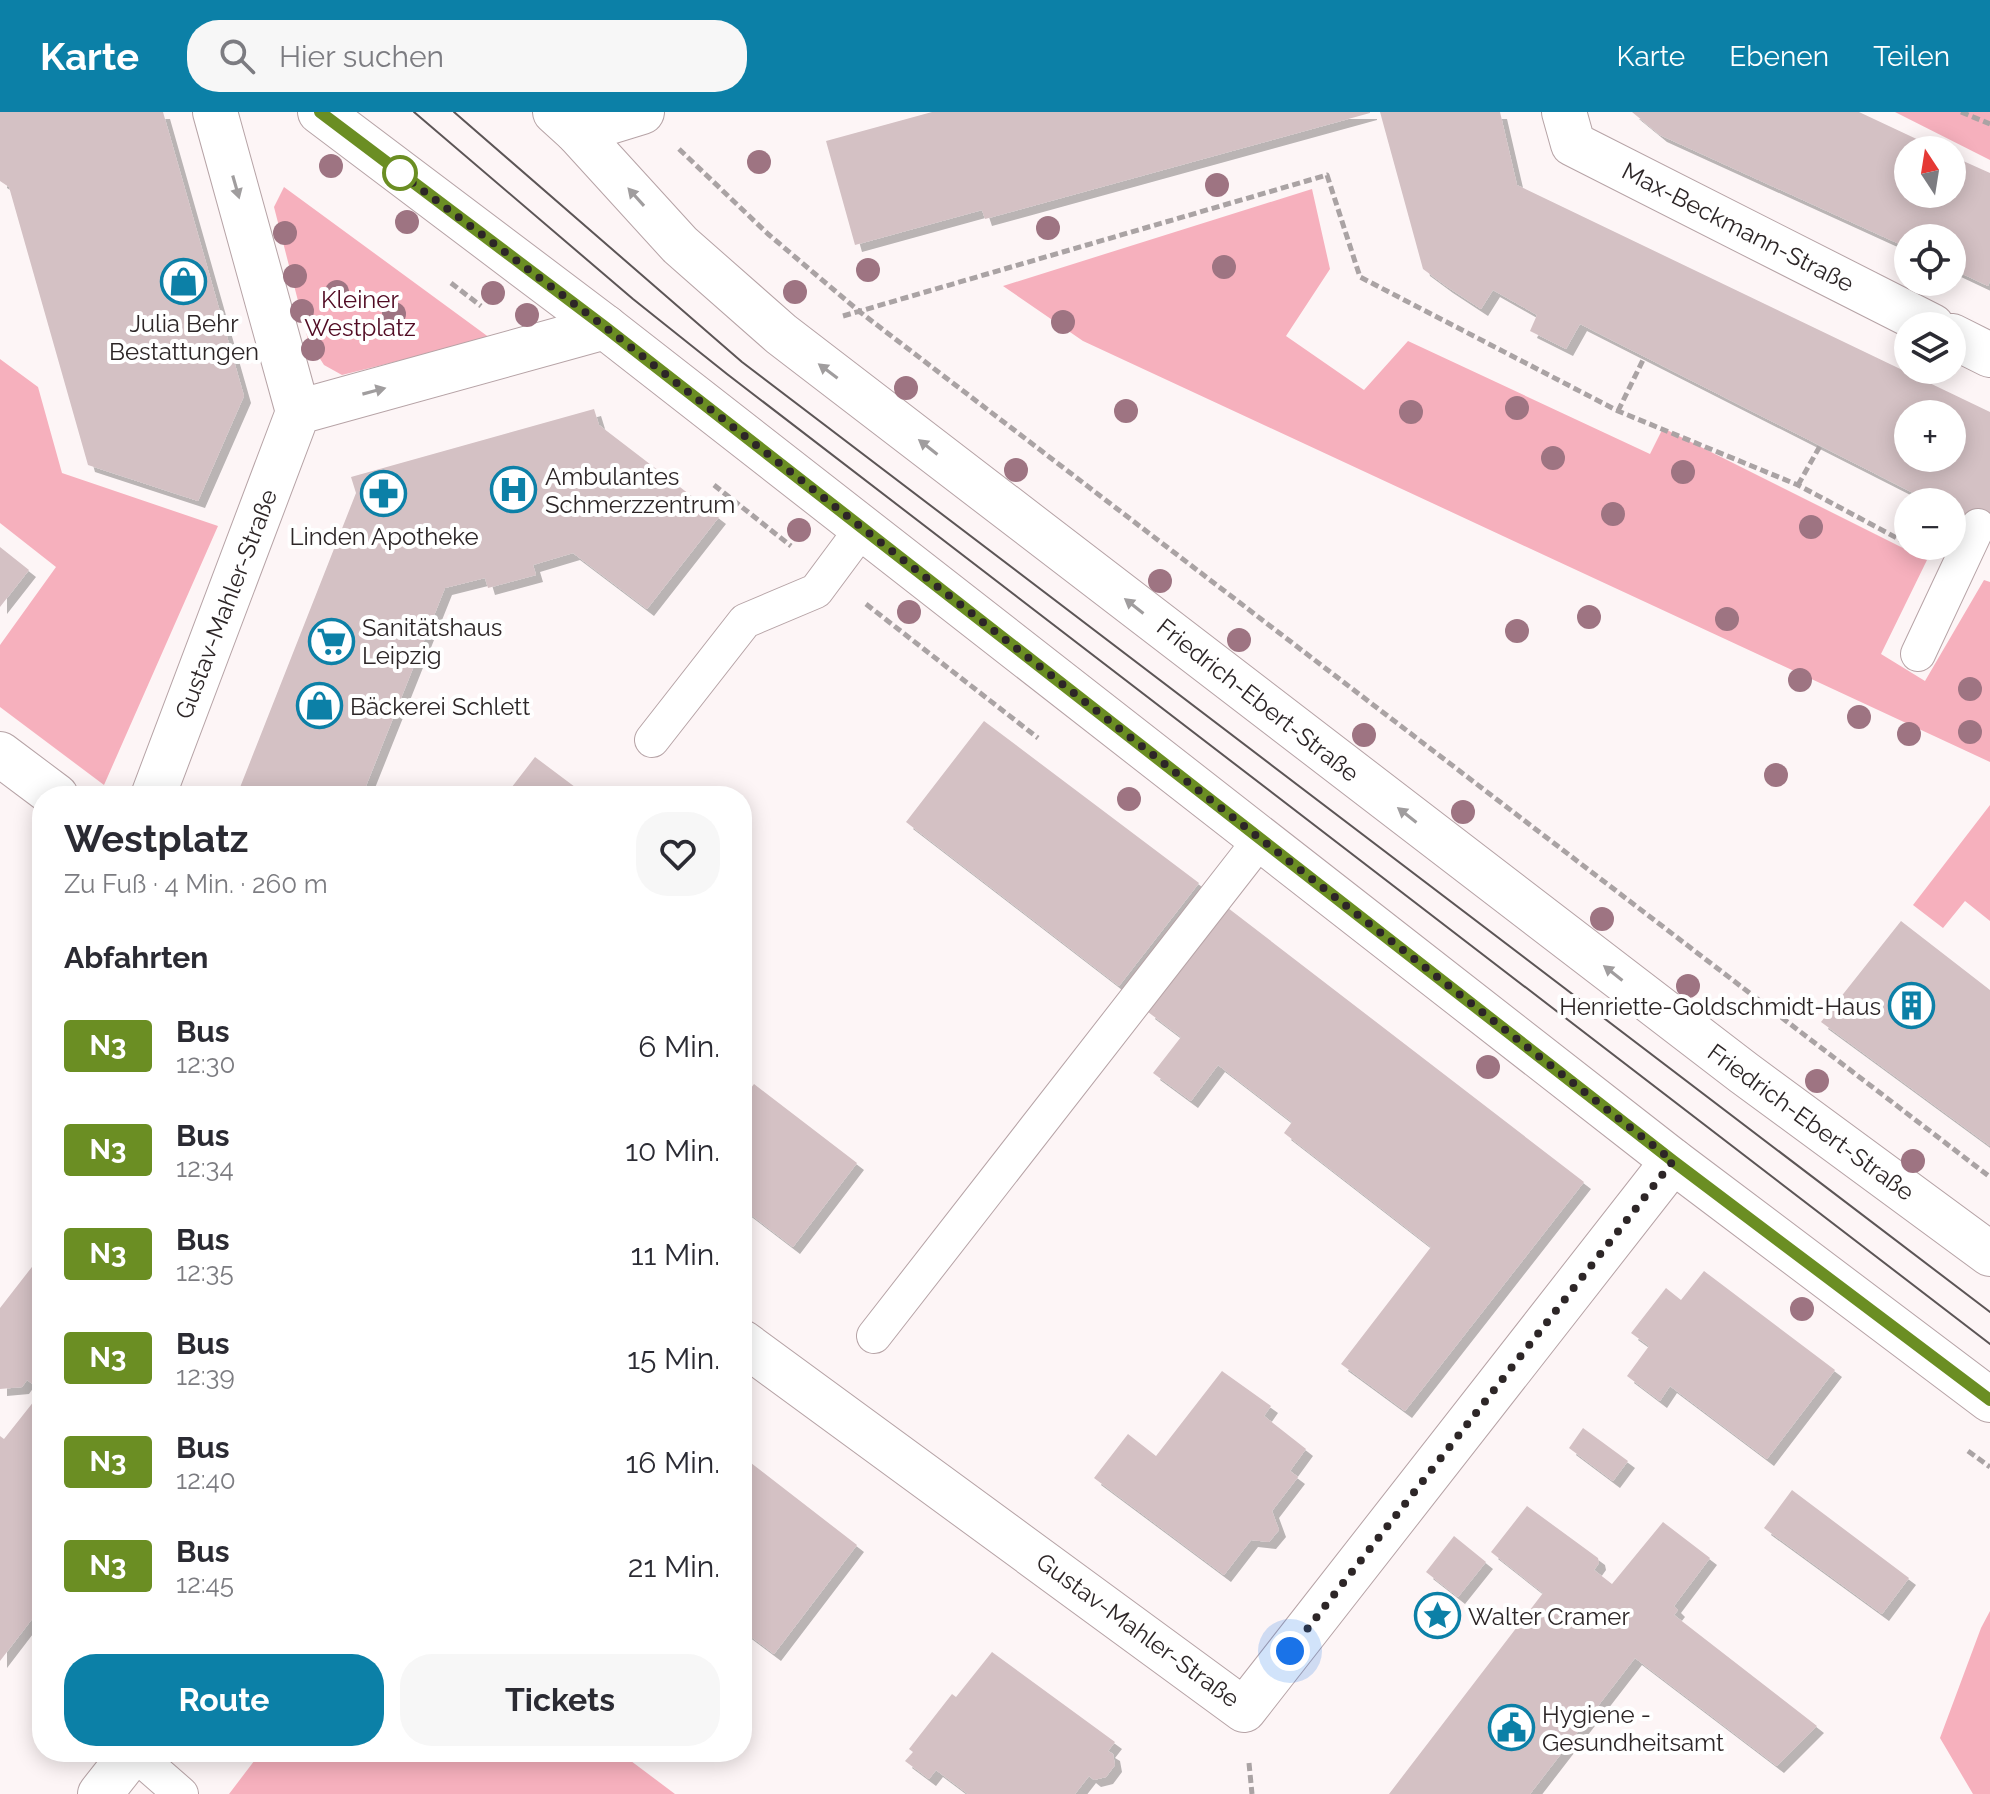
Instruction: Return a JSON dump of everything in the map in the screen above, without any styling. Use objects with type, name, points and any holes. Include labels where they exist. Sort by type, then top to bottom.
[{"type":"main road","points":[[215,112],[298,412],[605,327]]},
{"type":"main road","points":[[320,112],[605,327],[1673,1161],[1990,1400]]},
{"type":"main road","name":"Max-Beckmann-Straße","points":[[1564,112],[1573,144],[1904,312]]},
{"type":"main road","points":[[566,122],[656,125]]},
{"type":"main road","name":"Friedrich-Ebert-Straße","points":[[566,122],[680,245],[781,334],[1744,1073],[1990,1254]]},
{"type":"main road","points":[[1966,343],[1990,355]]},
{"type":"main road","name":"Gustav-Mahler-Straße","points":[[157,786],[298,412]]},
{"type":"main road","points":[[0,754],[43,786]]},
{"type":"main road","name":"Gustav-Mahler-Straße","points":[[752,1349],[1244,1710],[1673,1161]]},
{"type":"main road","points":[[100,1794],[125,1762]]},
{"type":"lane","points":[[1918,654],[1978,526]]},
{"type":"lane","points":[[652,740],[745,621],[816,591],[862,529]]},
{"type":"lane","points":[[874,1336],[1261,839]]},
{"type":"lane","points":[[144,1762],[181,1794]]},
{"type":"path","points":[[1961,112],[1990,124]]},
{"type":"path","points":[[656,125],[758,225],[860,312],[1990,1177]]},
{"type":"path","points":[[781,334],[1327,175],[1360,277],[1618,411],[1798,485],[1894,536]]},
{"type":"path","points":[[449,281],[534,348]]},
{"type":"path","points":[[1618,411],[1644,358]]},
{"type":"path","points":[[1798,485],[1820,446]]},
{"type":"path","points":[[704,477],[1048,746]]},
{"type":"green space","points":[[1895,112],[1990,112],[1990,160],[1966,148],[1966,136],[1942,136]]},
{"type":"green space","name":"Kleiner Westplatz","points":[[284,187],[490,338],[342,375],[324,365],[308,340],[274,207]]},
{"type":"green space","points":[[1312,189],[1330,269],[1286,336],[1364,390],[1408,341],[1650,454],[1663,428],[1894,544],[1894,560],[1927,560],[1881,654],[1925,681],[1984,580],[1990,582],[1990,762],[1083,341],[1003,286]]},
{"type":"green space","points":[[0,359],[38,387],[62,473],[218,526],[104,785],[0,707],[0,645],[56,567],[0,523]]},
{"type":"green space","points":[[1990,805],[1990,921],[1965,901],[1943,928],[1913,905]]},
{"type":"green space","points":[[1990,1611],[1990,1794],[1973,1794],[1940,1738]]},
{"type":"green space","points":[[253,1762],[632,1762],[675,1794],[229,1794]]},
{"type":"building","points":[[0,112],[163,112],[244,396],[198,501],[88,465],[9,187],[0,181]]},
{"type":"building","points":[[932,112],[1370,113],[985,219],[982,210],[855,245],[826,141]]},
{"type":"building","points":[[1380,112],[1500,112],[1517,185],[1894,366],[1894,384],[1932,384],[1965,400],[1894,400],[1894,472],[1966,472],[1966,400],[1990,412],[1990,532],[1966,520],[1966,488],[1903,488],[1580,324],[1566,349],[1530,331],[1537,315],[1493,290],[1481,309],[1423,269]]},
{"type":"building","points":[[1632,112],[1859,112],[1910,136],[1894,136],[1894,208],[1966,208],[1966,162],[1990,173],[1988,286],[1966,276],[1966,224],[1894,224],[1894,242],[1660,135]]},
{"type":"building","points":[[594,409],[599,425],[719,517],[647,609],[573,553],[533,565],[536,575],[488,588],[485,578],[445,588],[366,786],[241,786],[356,493],[351,477]]},
{"type":"building","points":[[0,547],[29,570],[0,607]]},
{"type":"building","points":[[984,721],[1199,883],[1119,986],[906,822]]},
{"type":"building","points":[[535,757],[574,786],[513,786]]},
{"type":"building","points":[[1228,908],[1584,1182],[1405,1411],[1341,1364],[1431,1247],[1284,1133],[1292,1122],[1218,1065],[1191,1101],[1153,1073],[1181,1037],[1148,1012]]},
{"type":"building","name":"Henriette-Goldschmidt-Haus","points":[[1901,921],[1990,990],[1990,1146],[1821,1022]]},
{"type":"building","points":[[754,1084],[857,1163],[793,1247],[752,1216]]},
{"type":"building","points":[[32,1267],[32,1384],[27,1380],[22,1387],[0,1389],[0,1308]]},
{"type":"building","points":[[1704,1271],[1835,1370],[1767,1459],[1670,1386],[1660,1401],[1627,1376],[1649,1346],[1631,1333],[1666,1288],[1681,1300]]},
{"type":"building","points":[[1222,1371],[1271,1406],[1264,1416],[1306,1449],[1290,1471],[1298,1477],[1272,1511],[1279,1530],[1269,1542],[1251,1540],[1224,1575],[1094,1478],[1128,1434],[1156,1456]]},
{"type":"building","points":[[32,1404],[32,1619],[0,1661],[0,1436],[4,1439]]},
{"type":"building","points":[[1583,1428],[1628,1461],[1613,1481],[1569,1448]]},
{"type":"building","points":[[752,1464],[857,1545],[774,1654],[752,1638]]},
{"type":"building","points":[[1792,1490],[1909,1578],[1882,1614],[1764,1528]]},
{"type":"building","points":[[1527,1506],[1598,1558],[1599,1563],[1594,1570],[1612,1584],[1663,1522],[1710,1558],[1674,1606],[1678,1610],[1674,1615],[1817,1726],[1777,1766],[1635,1658],[1530,1794],[1389,1794],[1543,1593],[1491,1552]]},
{"type":"building","points":[[1454,1536],[1486,1562],[1458,1597],[1426,1572]]},
{"type":"building","points":[[992,1652],[1115,1742],[1108,1751],[1113,1754],[1115,1765],[1106,1777],[1094,1780],[1089,1776],[1075,1794],[968,1794],[936,1770],[929,1779],[905,1761],[913,1752],[909,1749],[952,1694],[956,1697]]},
{"type":"tram line","points":[[414,112],[633,299],[727,374],[1990,1344]]},
{"type":"tram line","points":[[454,112],[742,362],[1990,1312]]},
{"type":"bus line","name":"N3","points":[[320,112],[605,327],[1673,1161],[1990,1400]]},
{"type":"place","name":"Julia Behr Bestattungen","points":[[184,281]]},
{"type":"place","name":"Ambulantes Schmerzzentrum","points":[[514,490]]},
{"type":"place","name":"Linden Apotheke","points":[[384,494]]},
{"type":"place","name":"Sanitätshaus Leipzig","points":[[331,641]]},
{"type":"place","name":"Bäckerei Schlett","points":[[319,706]]},
{"type":"place","name":"Henriette-Goldschmidt-Haus","points":[[1912,1006]]},
{"type":"place","name":"Walter Cramer","points":[[1437,1616]]},
{"type":"place","name":"Hygiene - Gesundheitsamt","points":[[1511,1728]]},
{"type":"route","points":[[400,173],[389,165],[605,327],[1673,1161],[1290,1651]]}]
